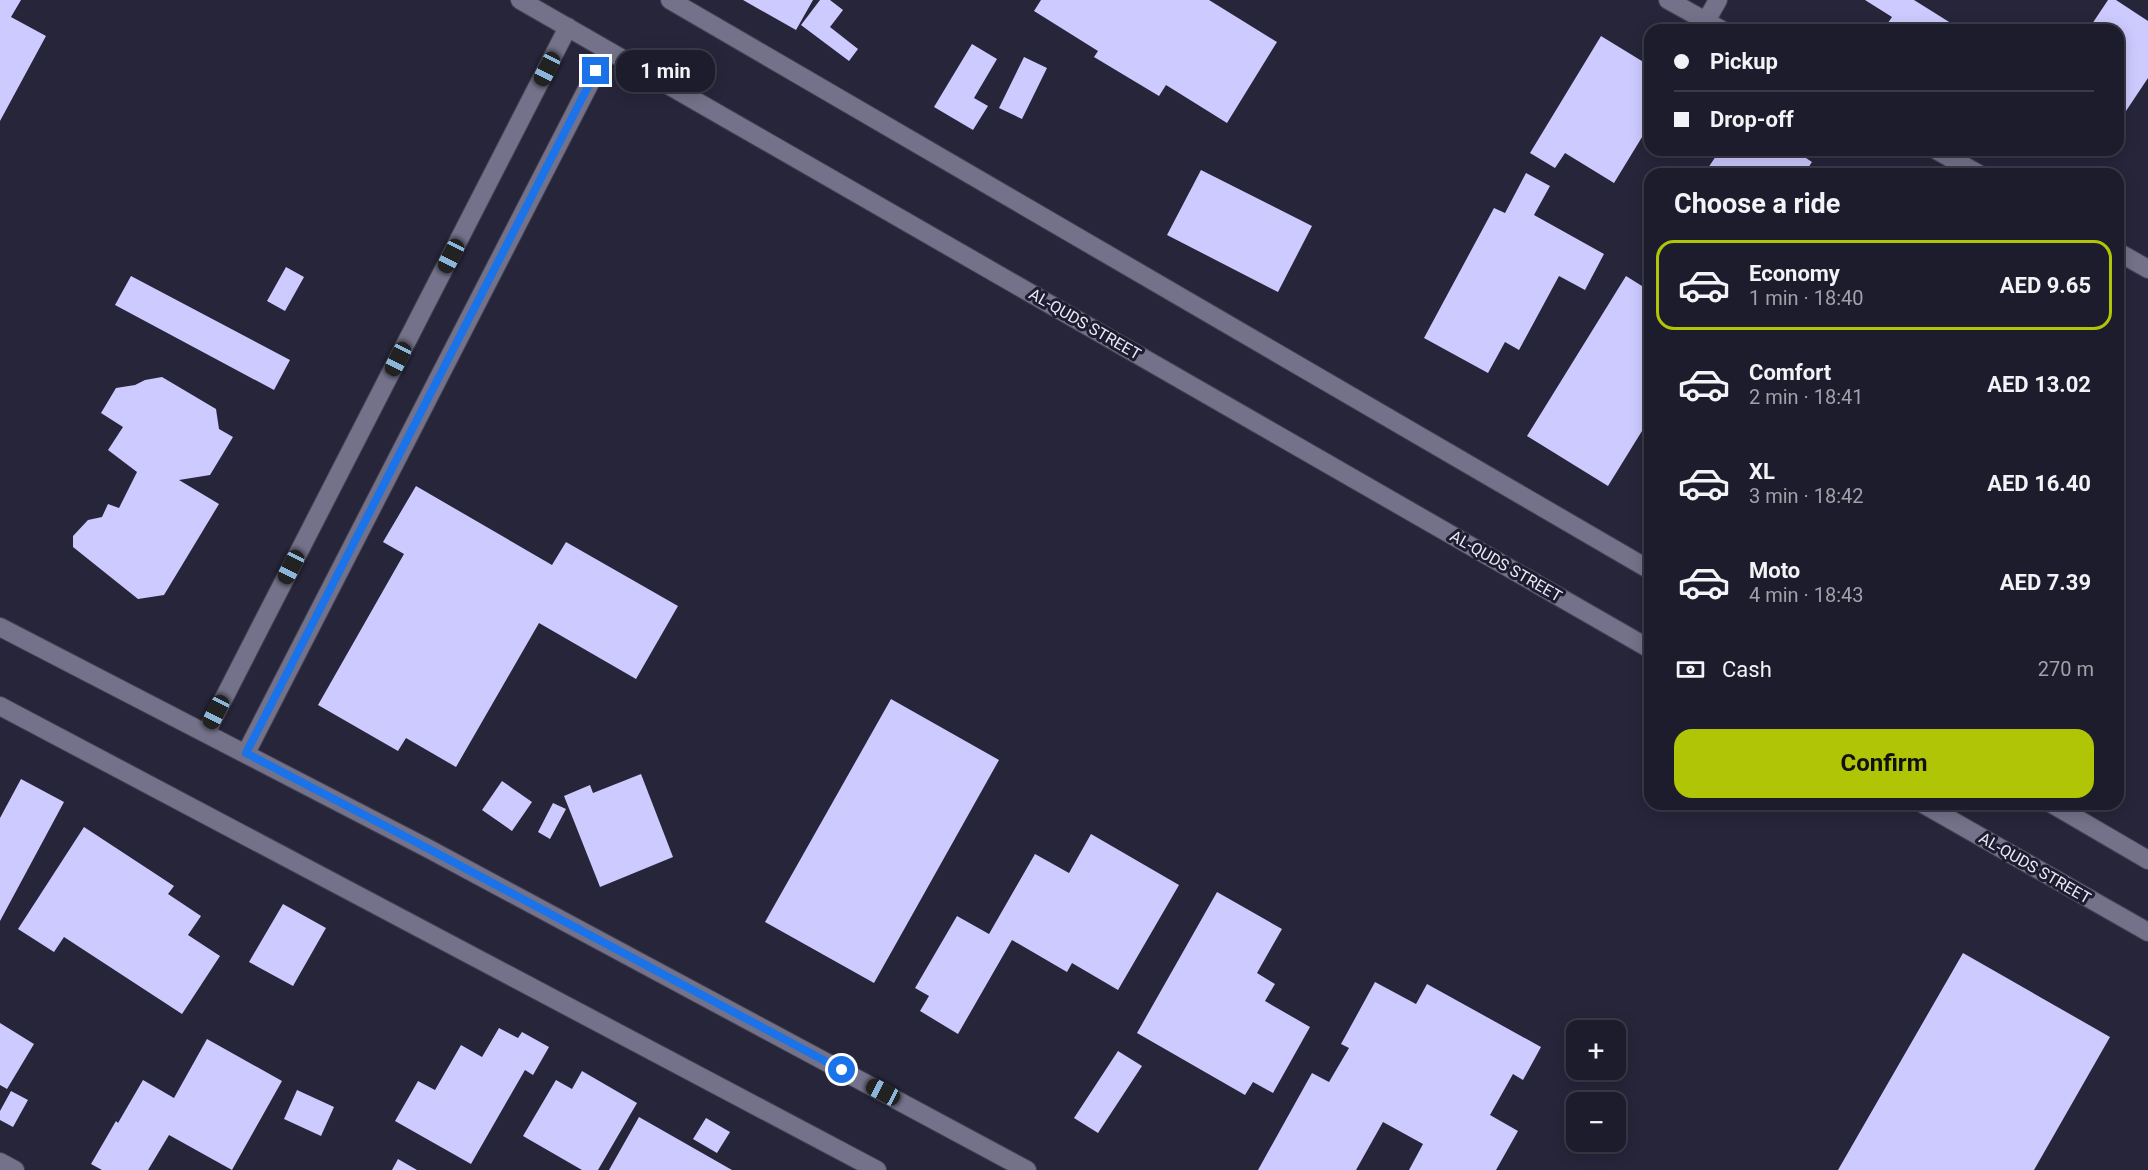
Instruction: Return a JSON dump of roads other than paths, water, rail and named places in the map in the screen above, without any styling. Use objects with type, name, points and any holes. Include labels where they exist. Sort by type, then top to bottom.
[{"type":"street","name":"AL-QUDS STREET","points":[[520,0],[1644,646]]},
{"type":"street","points":[[670,0],[1644,567]]},
{"type":"street","points":[[1668,0],[1710,24]]},
{"type":"street","points":[[1714,24],[1718,0]]},
{"type":"street","points":[[206,733],[568,27]]},
{"type":"street","points":[[246,753],[607,50]]},
{"type":"street","points":[[1947,156],[1969,168]]},
{"type":"street","points":[[2124,255],[2148,269]]},
{"type":"street","points":[[0,627],[429,849],[1027,1170]]},
{"type":"street","points":[[0,706],[875,1169]]},
{"type":"street","name":"AL-QUDS STREET","points":[[1934,810],[2148,932]]},
{"type":"street","points":[[2062,810],[2148,860]]},
{"type":"street","points":[[0,1162],[15,1170]]}]
